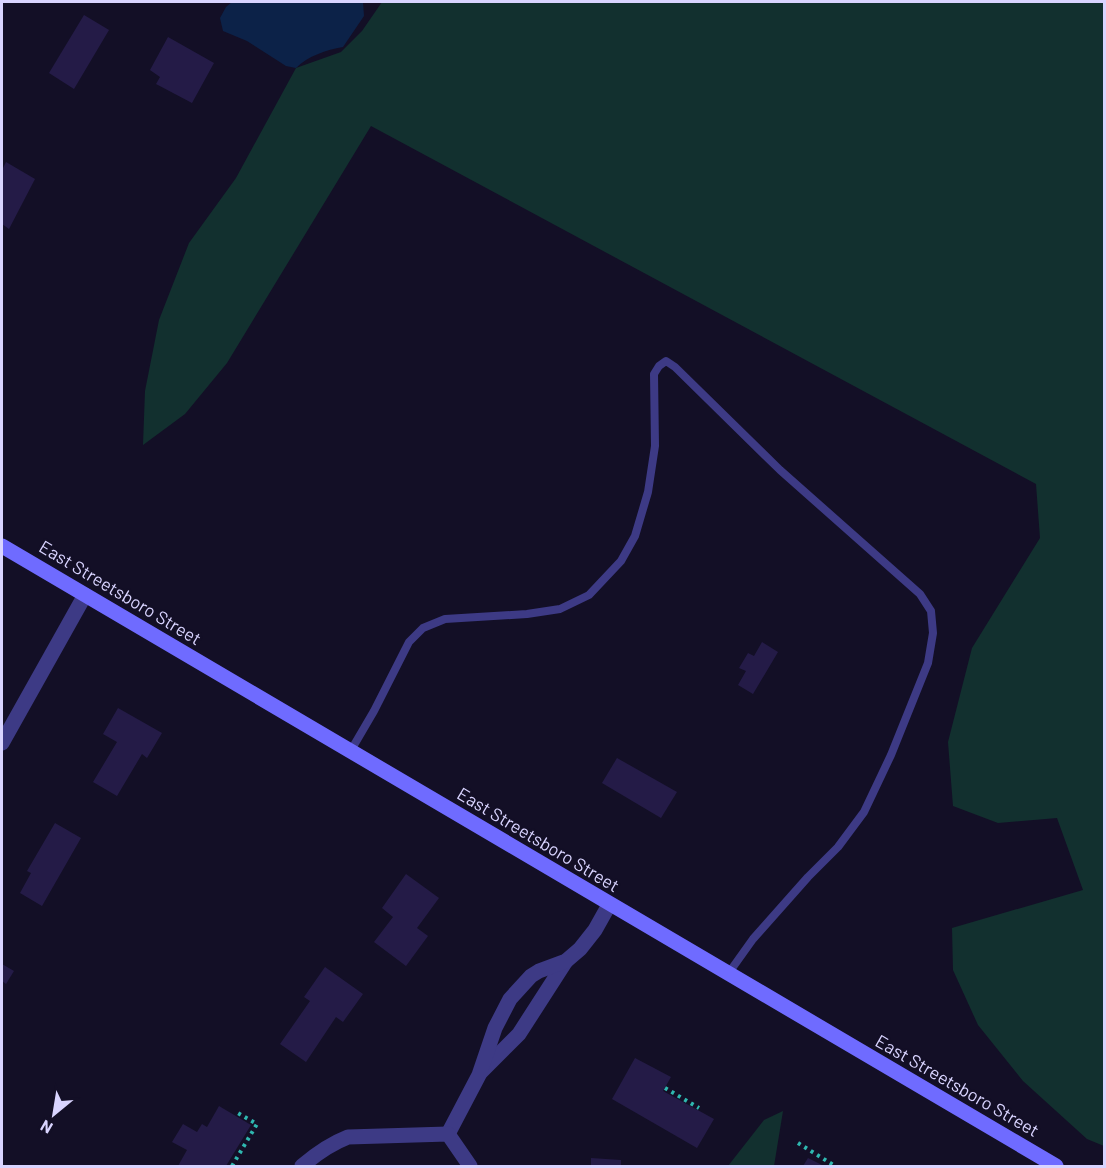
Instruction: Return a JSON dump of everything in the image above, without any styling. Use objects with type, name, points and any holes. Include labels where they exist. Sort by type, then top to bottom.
[{"type":"main road","name":"East Streetsboro Street","points":[[2,546],[1056,1167]]},
{"type":"street","points":[[2,743],[85,595]]},
{"type":"street","points":[[479,1075],[519,1034],[566,961],[580,949],[595,930],[609,905]]},
{"type":"street","points":[[448,1134],[479,1075],[495,1028],[510,999],[531,976],[566,961]]},
{"type":"street","points":[[302,1167],[316,1154],[348,1137],[448,1134]]},
{"type":"street","points":[[448,1134],[470,1167]]},
{"type":"lane","points":[[350,752],[409,642],[423,627],[445,619],[527,614],[560,609],[589,595],[621,561],[635,536],[648,492],[655,446],[654,374],[666,361],[675,367],[780,470],[920,594],[931,611],[933,633],[928,663],[891,755],[864,812],[838,847],[753,939],[728,974]]},
{"type":"path","points":[[665,1088],[699,1108]]},
{"type":"path","points":[[232,1167],[257,1124],[237,1112]]},
{"type":"path","points":[[798,1143],[835,1167]]},
{"type":"green space","points":[[382,2],[1104,2],[1104,1146],[1087,1139],[1023,1081],[978,1025],[953,970],[952,928],[1083,890],[1057,818],[998,823],[953,806],[948,742],[972,648],[1040,538],[1036,484],[371,126],[227,363],[185,414],[143,445],[145,391],[159,320],[189,243],[236,178],[296,68],[341,52],[362,31]]},
{"type":"green space","points":[[783,1111],[774,1166],[728,1166],[764,1120]]},
{"type":"water","points":[[232,2],[363,2],[364,16],[343,47],[318,54],[296,68],[286,66],[247,41],[223,31],[220,18]]},
{"type":"building","points":[[84,15],[109,30],[74,89],[49,73]]},
{"type":"building","points":[[168,37],[214,63],[192,103],[156,84],[160,77],[150,70]]},
{"type":"building","points":[[6,162],[35,179],[9,229],[2,224],[2,170]]},
{"type":"building","points":[[762,642],[778,652],[753,694],[738,685],[746,671],[739,668],[748,653],[754,656]]},
{"type":"building","points":[[118,708],[162,733],[147,758],[142,754],[117,796],[93,782],[117,742],[103,734]]},
{"type":"building","points":[[617,758],[677,792],[661,818],[602,783]]},
{"type":"building","points":[[55,823],[81,838],[42,906],[20,893],[31,873],[27,871]]},
{"type":"building","points":[[406,874],[439,898],[417,928],[428,936],[406,966],[374,942],[393,917],[382,908]]},
{"type":"building","points":[[2,964],[14,971],[6,984],[2,981]]},
{"type":"building","points":[[325,967],[363,994],[343,1022],[336,1017],[306,1062],[280,1044],[310,1001],[304,997]]},
{"type":"building","points":[[635,1058],[671,1077],[663,1091],[714,1119],[697,1148],[612,1099]]},
{"type":"building","points":[[219,1106],[251,1125],[226,1166],[178,1166],[187,1150],[172,1142],[183,1124],[197,1132],[202,1124],[207,1127]]},
{"type":"building","points":[[591,1158],[621,1160],[621,1166],[591,1166]]},
{"type":"building","points":[[808,1158],[824,1166],[803,1166]]}]
